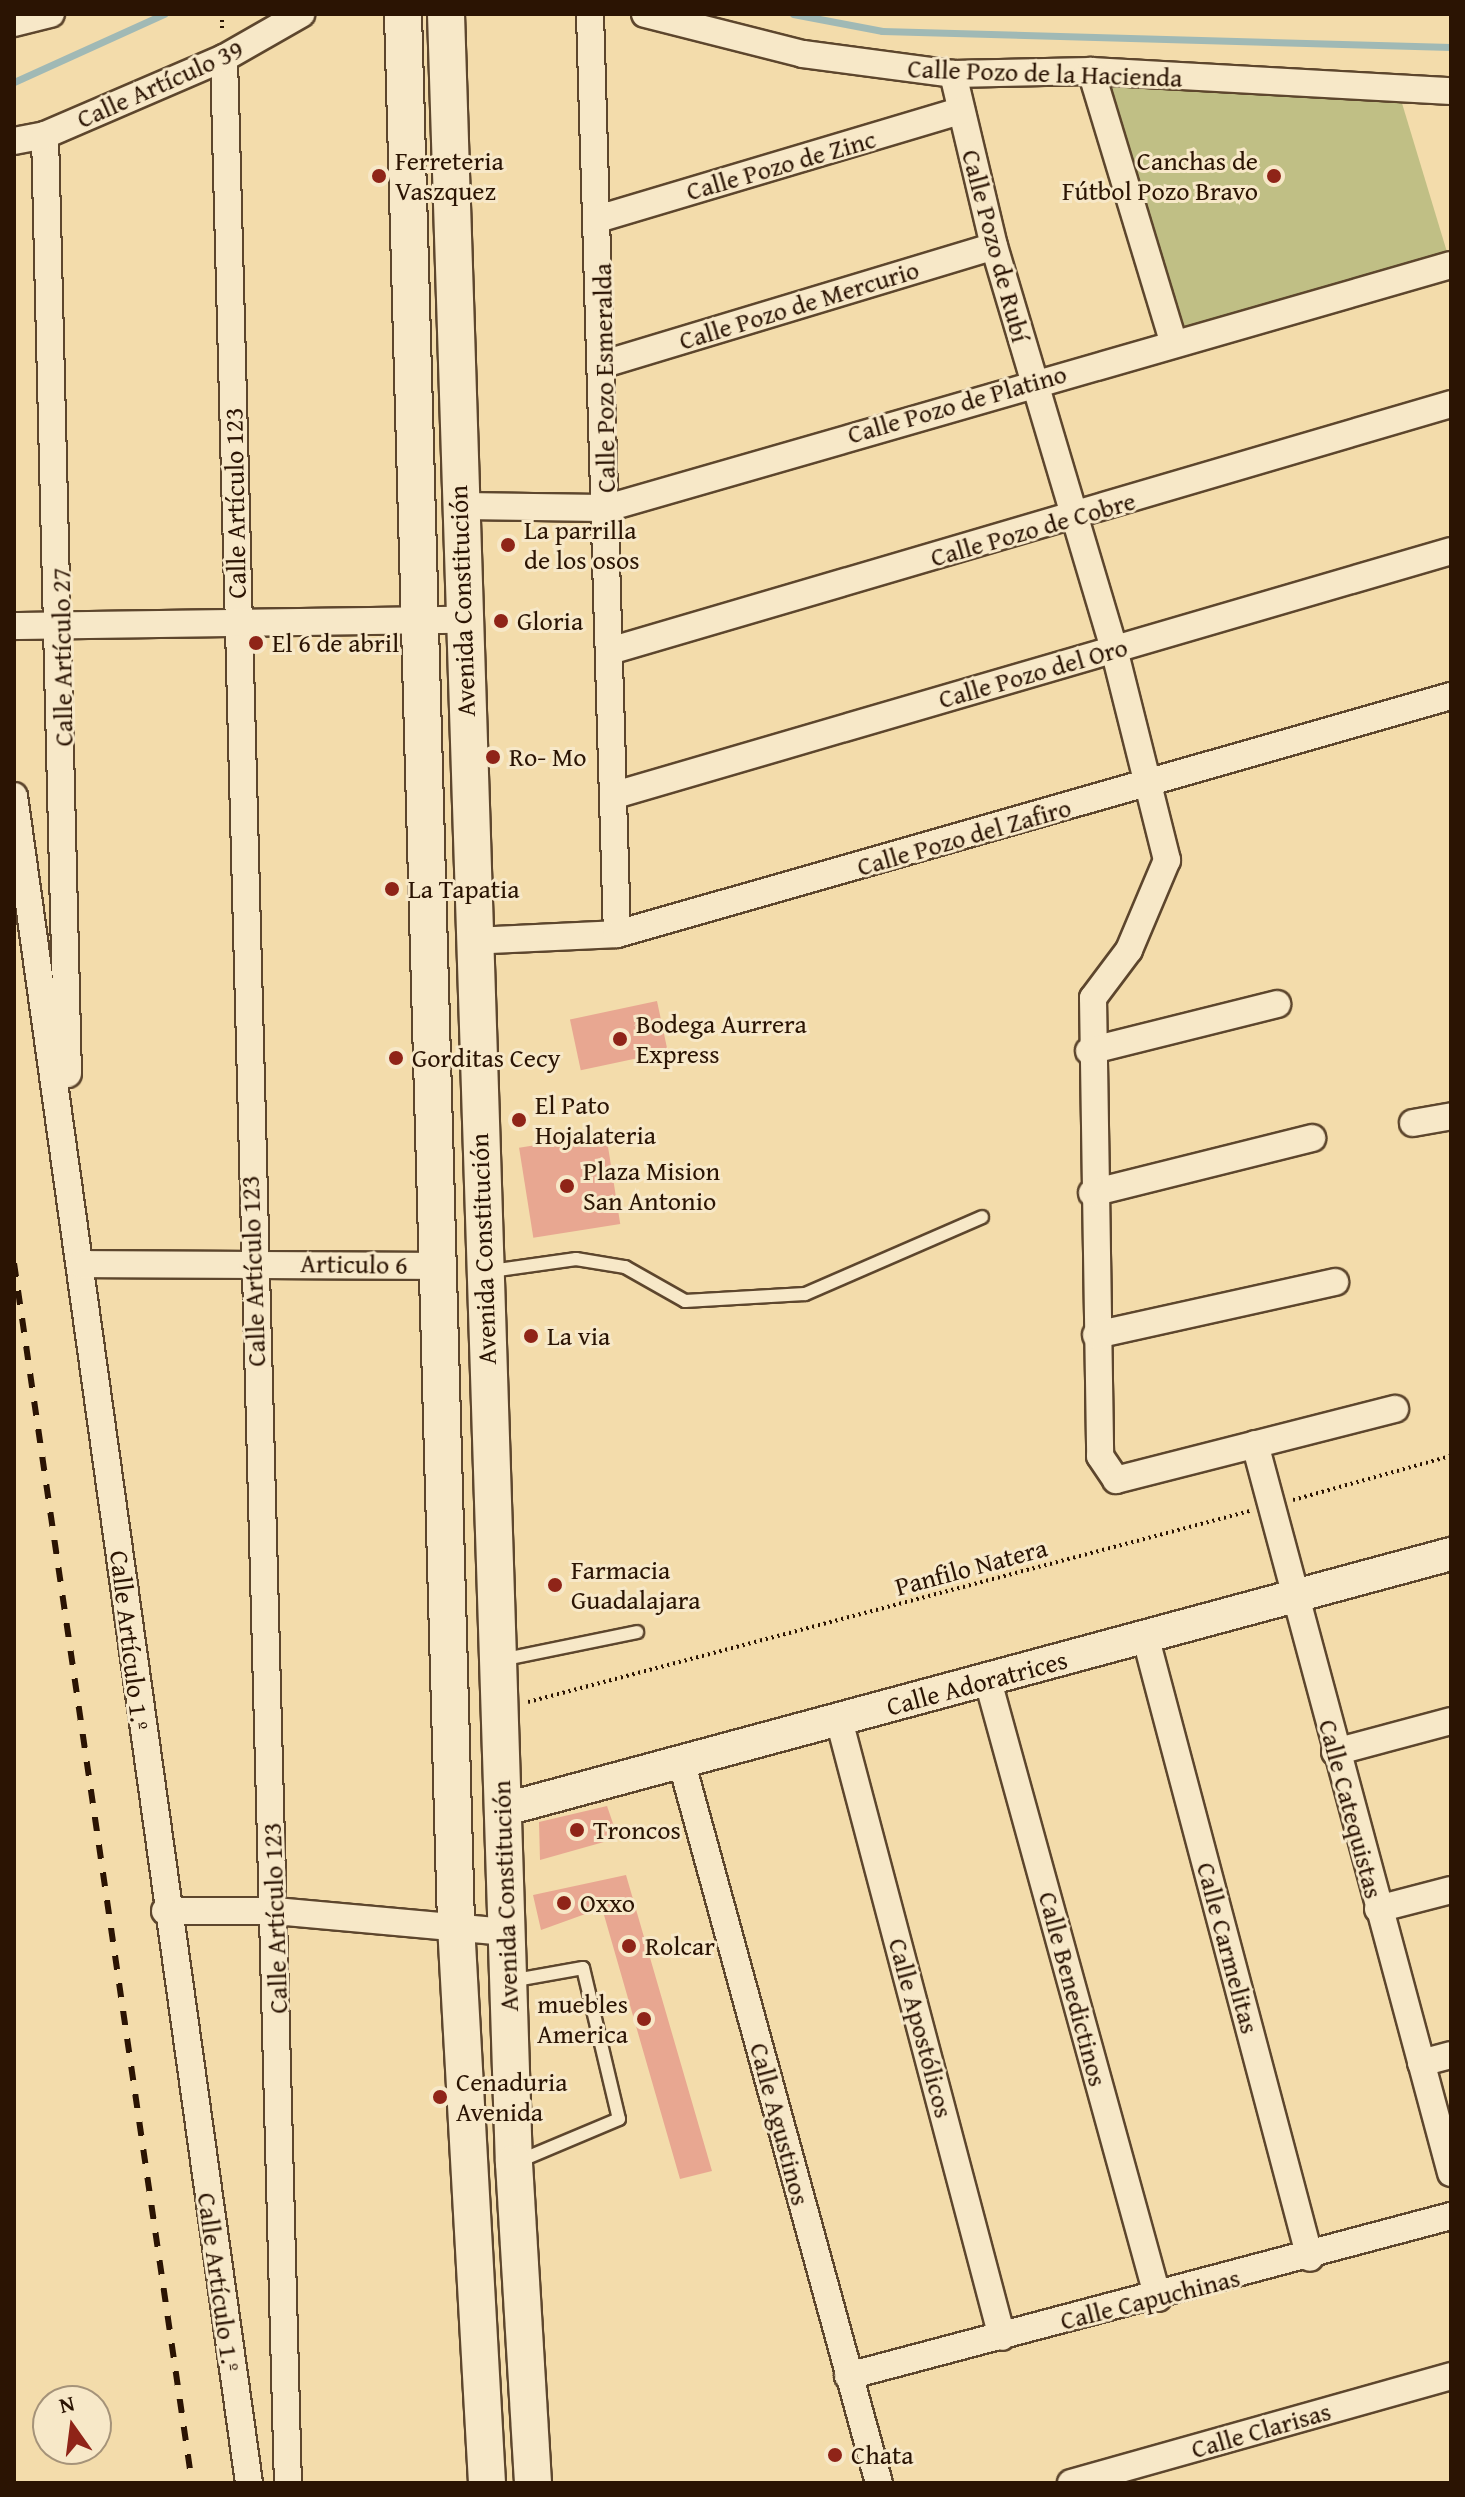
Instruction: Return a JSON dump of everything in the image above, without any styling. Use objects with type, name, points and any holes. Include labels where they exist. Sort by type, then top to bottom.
[{"type":"main road","name":"Avenida Constitución","points":[[403,14],[416,618],[456,1925],[487,2483]]},
{"type":"main road","name":"Avenida Constitución","points":[[446,14],[471,941],[507,1982],[533,2483]]},
{"type":"street","name":"Calle Artículo 39","points":[[14,141],[45,135],[223,48],[301,14]]},
{"type":"street","name":"Calle Pozo Esmeralda","points":[[590,14],[601,218],[617,934]]},
{"type":"street","name":"Calle Pozo de la Hacienda","points":[[645,14],[803,54],[953,74],[1091,71],[1451,91]]},
{"type":"street","points":[[14,23],[48,15]]},
{"type":"street","name":"Calle Artículo 123","points":[[223,48],[252,1262],[275,1911],[288,2483]]},
{"type":"street","points":[[1091,71],[1173,341]]},
{"type":"street","name":"Calle Pozo de Rubí","points":[[953,74],[994,246],[1114,649],[1164,835],[1167,872],[1129,950],[1093,998],[1089,1051],[1100,1456],[1116,1480],[1255,1444]]},
{"type":"street","name":"Calle Pozo de Zinc","points":[[601,218],[961,111]]},
{"type":"street","name":"Calle Artículo 27","points":[[45,135],[63,623],[70,1178]]},
{"type":"street","name":"Calle Pozo de Mercurio","points":[[604,364],[994,246]]},
{"type":"street","name":"Calle Pozo de Platino","points":[[460,506],[607,508],[1033,381],[1451,265]]},
{"type":"street","name":"Calle Pozo de Cobre","points":[[613,650],[1075,517],[1451,404]]},
{"type":"street","name":"Calle Pozo del Oro","points":[[615,795],[1451,551]]},
{"type":"street","points":[[14,626],[63,623],[238,625],[416,618],[463,620]]},
{"type":"street","name":"Calle Pozo del Zafiro","points":[[471,941],[617,934],[1151,785],[1451,696]]},
{"type":"street","name":"Calle Artículo 1.º","points":[[14,796],[70,1178],[165,1911],[249,2483]]},
{"type":"street","points":[[1089,1051],[1277,1004]]},
{"type":"street","points":[[1413,1123],[1451,1116]]},
{"type":"street","points":[[1092,1193],[1312,1138]]},
{"type":"street","name":"Articulo 6","points":[[81,1264],[252,1262],[436,1266]]},
{"type":"street","points":[[1096,1335],[1335,1282]]},
{"type":"street","points":[[1255,1444],[1395,1409]]},
{"type":"street","name":"Calle Catequistas","points":[[1255,1444],[1292,1596],[1451,2173]]},
{"type":"street","name":"Calle Adoratrices","points":[[502,1810],[1146,1639],[1451,1554]]},
{"type":"street","name":"Calle Carmelitas","points":[[1146,1639],[1310,2258]]},
{"type":"street","name":"Calle Benedictinos","points":[[988,1681],[1158,2298]]},
{"type":"street","name":"Calle Apostólicos","points":[[839,1720],[1002,2337]]},
{"type":"street","points":[[1335,1752],[1451,1721]]},
{"type":"street","name":"Calle Agustinos","points":[[682,1764],[879,2483]]},
{"type":"street","points":[[1378,1909],[1451,1890]]},
{"type":"street","points":[[165,1911],[275,1911],[456,1925],[506,1932]]},
{"type":"street","points":[[1421,2063],[1451,2055]]},
{"type":"street","name":"Calle Capuchinas","points":[[848,2376],[1310,2258],[1451,2216]]},
{"type":"street","name":"Calle Clarisas","points":[[1071,2483],[1451,2376]]},
{"type":"lane","points":[[484,1272],[576,1259],[625,1267],[685,1301],[805,1294],[982,1217]]},
{"type":"lane","points":[[497,1661],[637,1632]]},
{"type":"lane","points":[[507,1982],[583,1968],[619,2119],[514,2163]]},
{"type":"path","points":[[222,14],[223,48]]},
{"type":"path","name":"Panfilo Natera","points":[[498,1710],[1451,1456]]},
{"type":"shaded area","name":"Canchas de Fútbol Pozo Bravo","points":[[1093,73],[1398,90],[1450,262],[1174,339]]},
{"type":"building","name":"Bodega Aurrera Express","points":[[657,1001],[668,1052],[581,1070],[570,1020]]},
{"type":"building","name":"Plaza Mision San Antonio","points":[[606,1134],[620,1224],[533,1238],[519,1148]]},
{"type":"building","name":"Troncos","points":[[607,1806],[618,1838],[540,1860],[539,1822]]},
{"type":"building","points":[[626,1875],[712,2171],[680,2179],[602,1908],[541,1930],[533,1895]]},
{"type":"waterway","points":[[14,82],[164,14]]},
{"type":"waterway","points":[[793,14],[882,31],[1451,47]]},
{"type":"railway","points":[[14,1263],[192,2483]]},
{"type":"place","name":"Ferreteria Vaszquez","points":[[379,176]]},
{"type":"place","name":"Canchas de Fútbol Pozo Bravo","points":[[1274,176]]},
{"type":"place","name":"La parrilla de los osos","points":[[508,545]]},
{"type":"place","name":"Gloria","points":[[501,621]]},
{"type":"place","name":"El 6 de abril","points":[[256,643]]},
{"type":"place","name":"Ro- Mo","points":[[493,757]]},
{"type":"place","name":"La Tapatia","points":[[392,889]]},
{"type":"place","name":"Bodega Aurrera Express","points":[[620,1039]]},
{"type":"place","name":"Gorditas Cecy","points":[[396,1058]]},
{"type":"place","name":"El Pato Hojalateria","points":[[519,1120]]},
{"type":"place","name":"Plaza Mision San Antonio","points":[[567,1186]]},
{"type":"place","name":"La via","points":[[531,1336]]},
{"type":"place","name":"Farmacia Guadalajara","points":[[555,1585]]},
{"type":"place","name":"Troncos","points":[[577,1830]]},
{"type":"place","name":"Oxxo","points":[[564,1903]]},
{"type":"place","name":"Rolcar","points":[[629,1946]]},
{"type":"place","name":"muebles America","points":[[644,2019]]},
{"type":"place","name":"Cenaduria Avenida","points":[[440,2097]]},
{"type":"place","name":"Chata","points":[[835,2455]]}]
